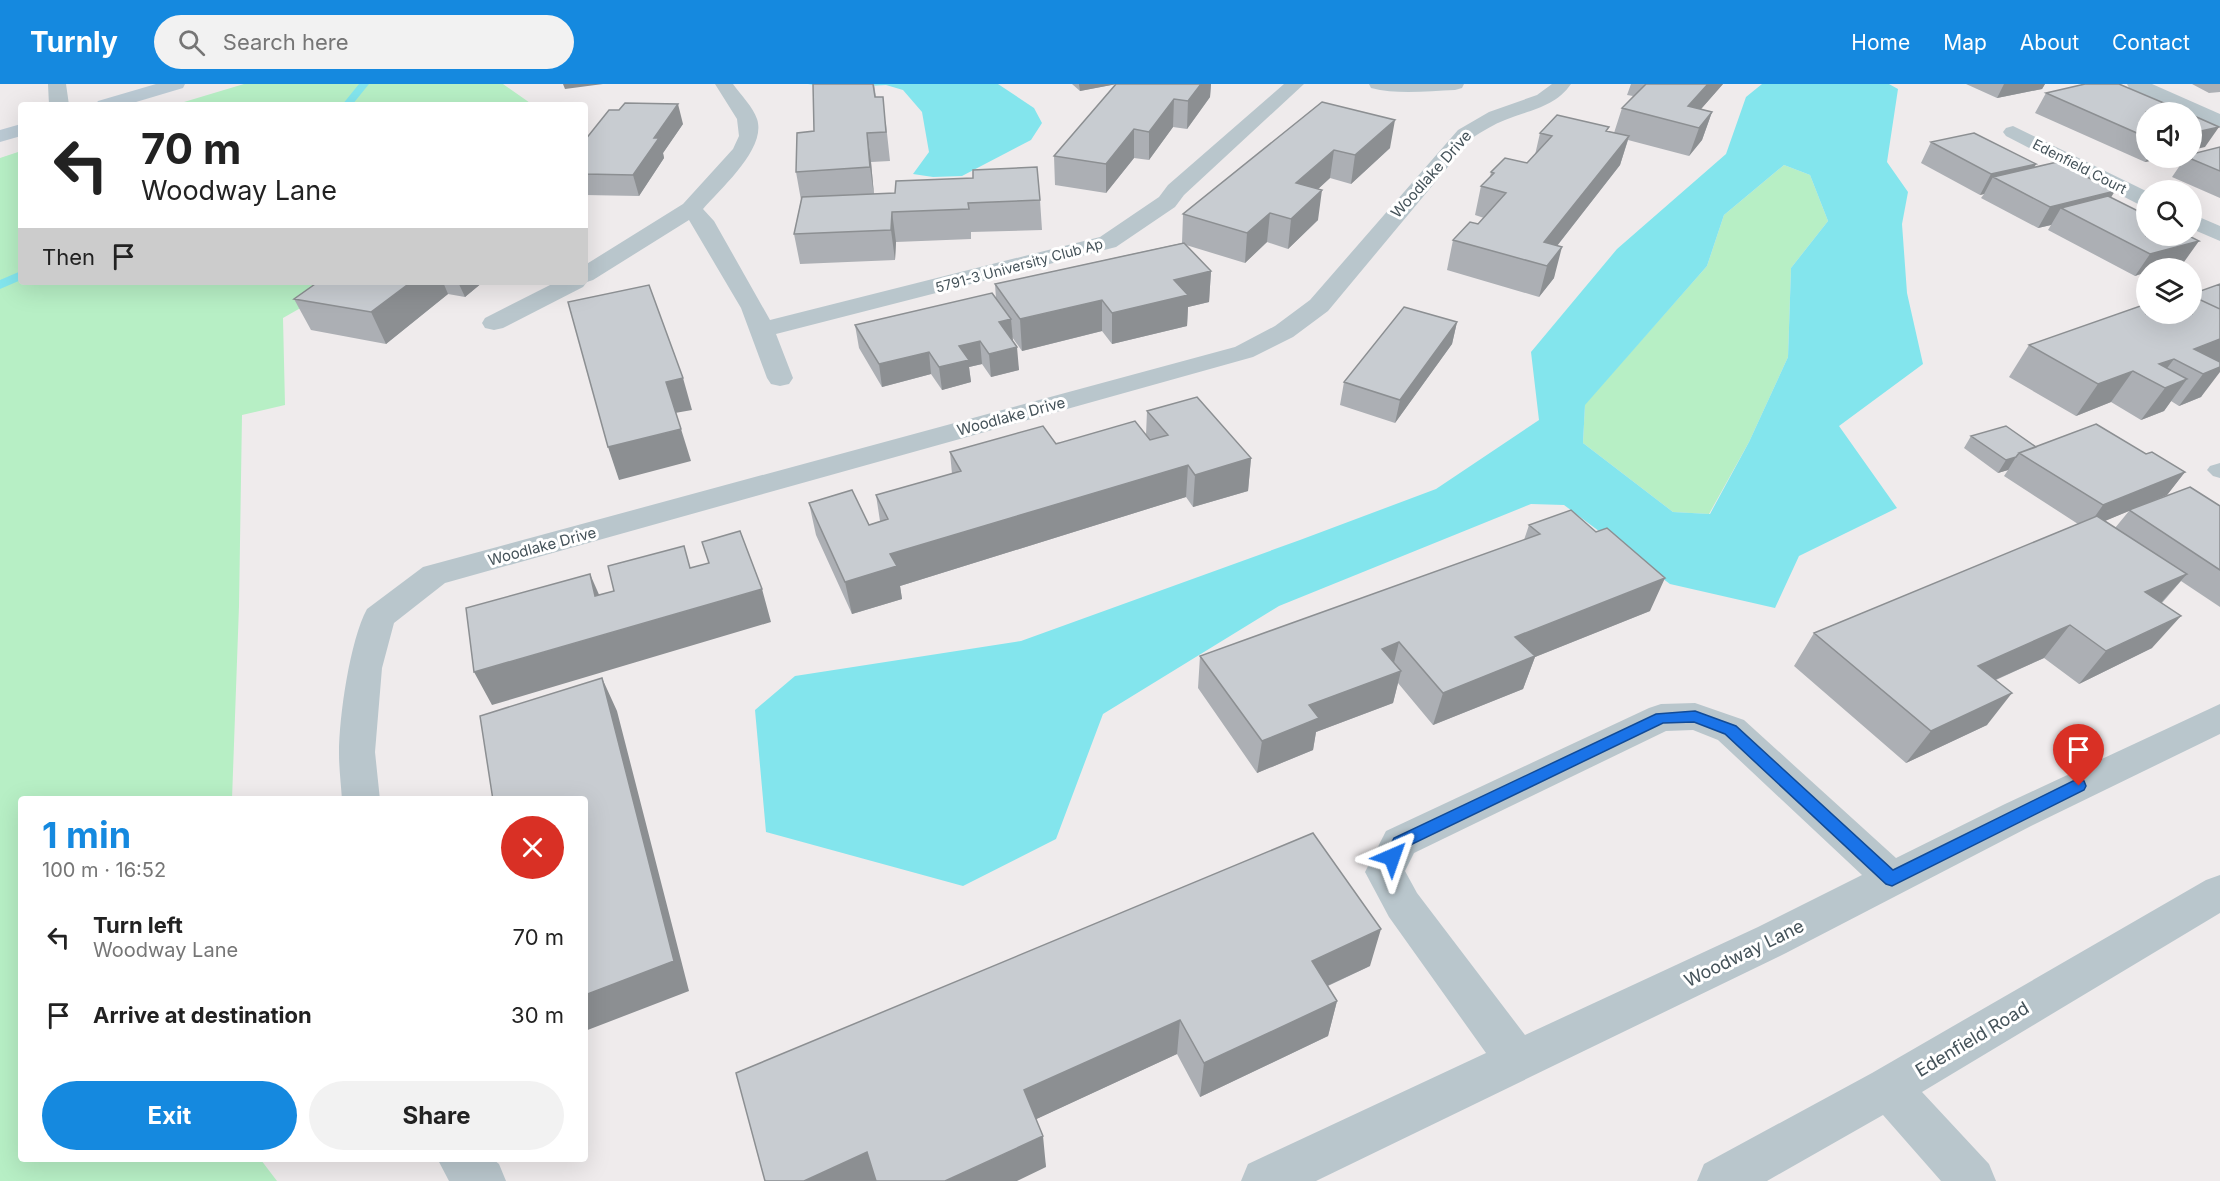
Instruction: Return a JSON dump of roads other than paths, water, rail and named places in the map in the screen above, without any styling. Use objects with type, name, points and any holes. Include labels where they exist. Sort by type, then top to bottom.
[{"type":"street","points":[[57,84],[59,102]]},
{"type":"street","points":[[115,102],[176,84]]},
{"type":"street","points":[[588,273],[691,209],[742,151],[749,136],[747,119],[724,84]]},
{"type":"street","name":"5791-3 University Club Ap","points":[[761,330],[1108,243],[1167,202],[1176,190],[1295,84]]},
{"type":"street","points":[[1378,84],[1406,86],[1455,84]]},
{"type":"street","name":"Woodlake Drive","points":[[361,796],[357,752],[364,668],[379,617],[434,575],[1244,352],[1292,328],[1331,293],[1465,134],[1490,119],[1535,105],[1557,91],[1562,84]]},
{"type":"street","points":[[2136,84],[2220,121]]},
{"type":"street","points":[[0,136],[18,130]]},
{"type":"street","name":"Edenfield Court","points":[[2013,132],[2136,194]]},
{"type":"street","points":[[691,209],[703,221],[753,308],[780,378]]},
{"type":"street","points":[[2202,226],[2220,234]]},
{"type":"street","points":[[494,323],[569,285]]},
{"type":"street","points":[[1518,1061],[1403,904],[1385,872],[1400,842],[1661,718],[1695,716],[1731,730],[1892,879]]},
{"type":"street","name":"Woodway Lane","points":[[1265,1181],[1772,940],[2220,717]]},
{"type":"street","name":"Edenfield Road","points":[[1721,1181],[1888,1088],[2220,892]]},
{"type":"street","points":[[1888,1088],[1972,1181]]},
{"type":"street","points":[[463,1162],[482,1181]]},
{"type":"water","points":[[808,84],[998,84],[1034,108],[1042,123],[1031,140],[962,176],[933,177],[913,174],[929,152],[922,112],[903,90],[886,85],[829,88]]},
{"type":"water","points":[[1762,84],[1889,84],[1898,89],[1887,162],[1908,192],[1902,224],[1907,293],[1923,364],[1839,426],[1897,508],[1799,556],[1775,608],[1670,584],[1564,505],[1531,504],[1279,606],[1103,714],[1056,839],[963,886],[766,832],[755,710],[795,676],[1021,641],[1436,489],[1539,420],[1531,352],[1617,249],[1726,154],[1746,97]],"holes":[[[1784,165],[1810,175],[1828,221],[1791,268],[1788,357],[1749,442],[1710,514],[1673,512],[1583,443],[1585,405],[1707,266],[1724,215]]]},
{"type":"waterway","points":[[349,102],[364,84]]},
{"type":"waterway","points":[[0,285],[18,276]]}]
